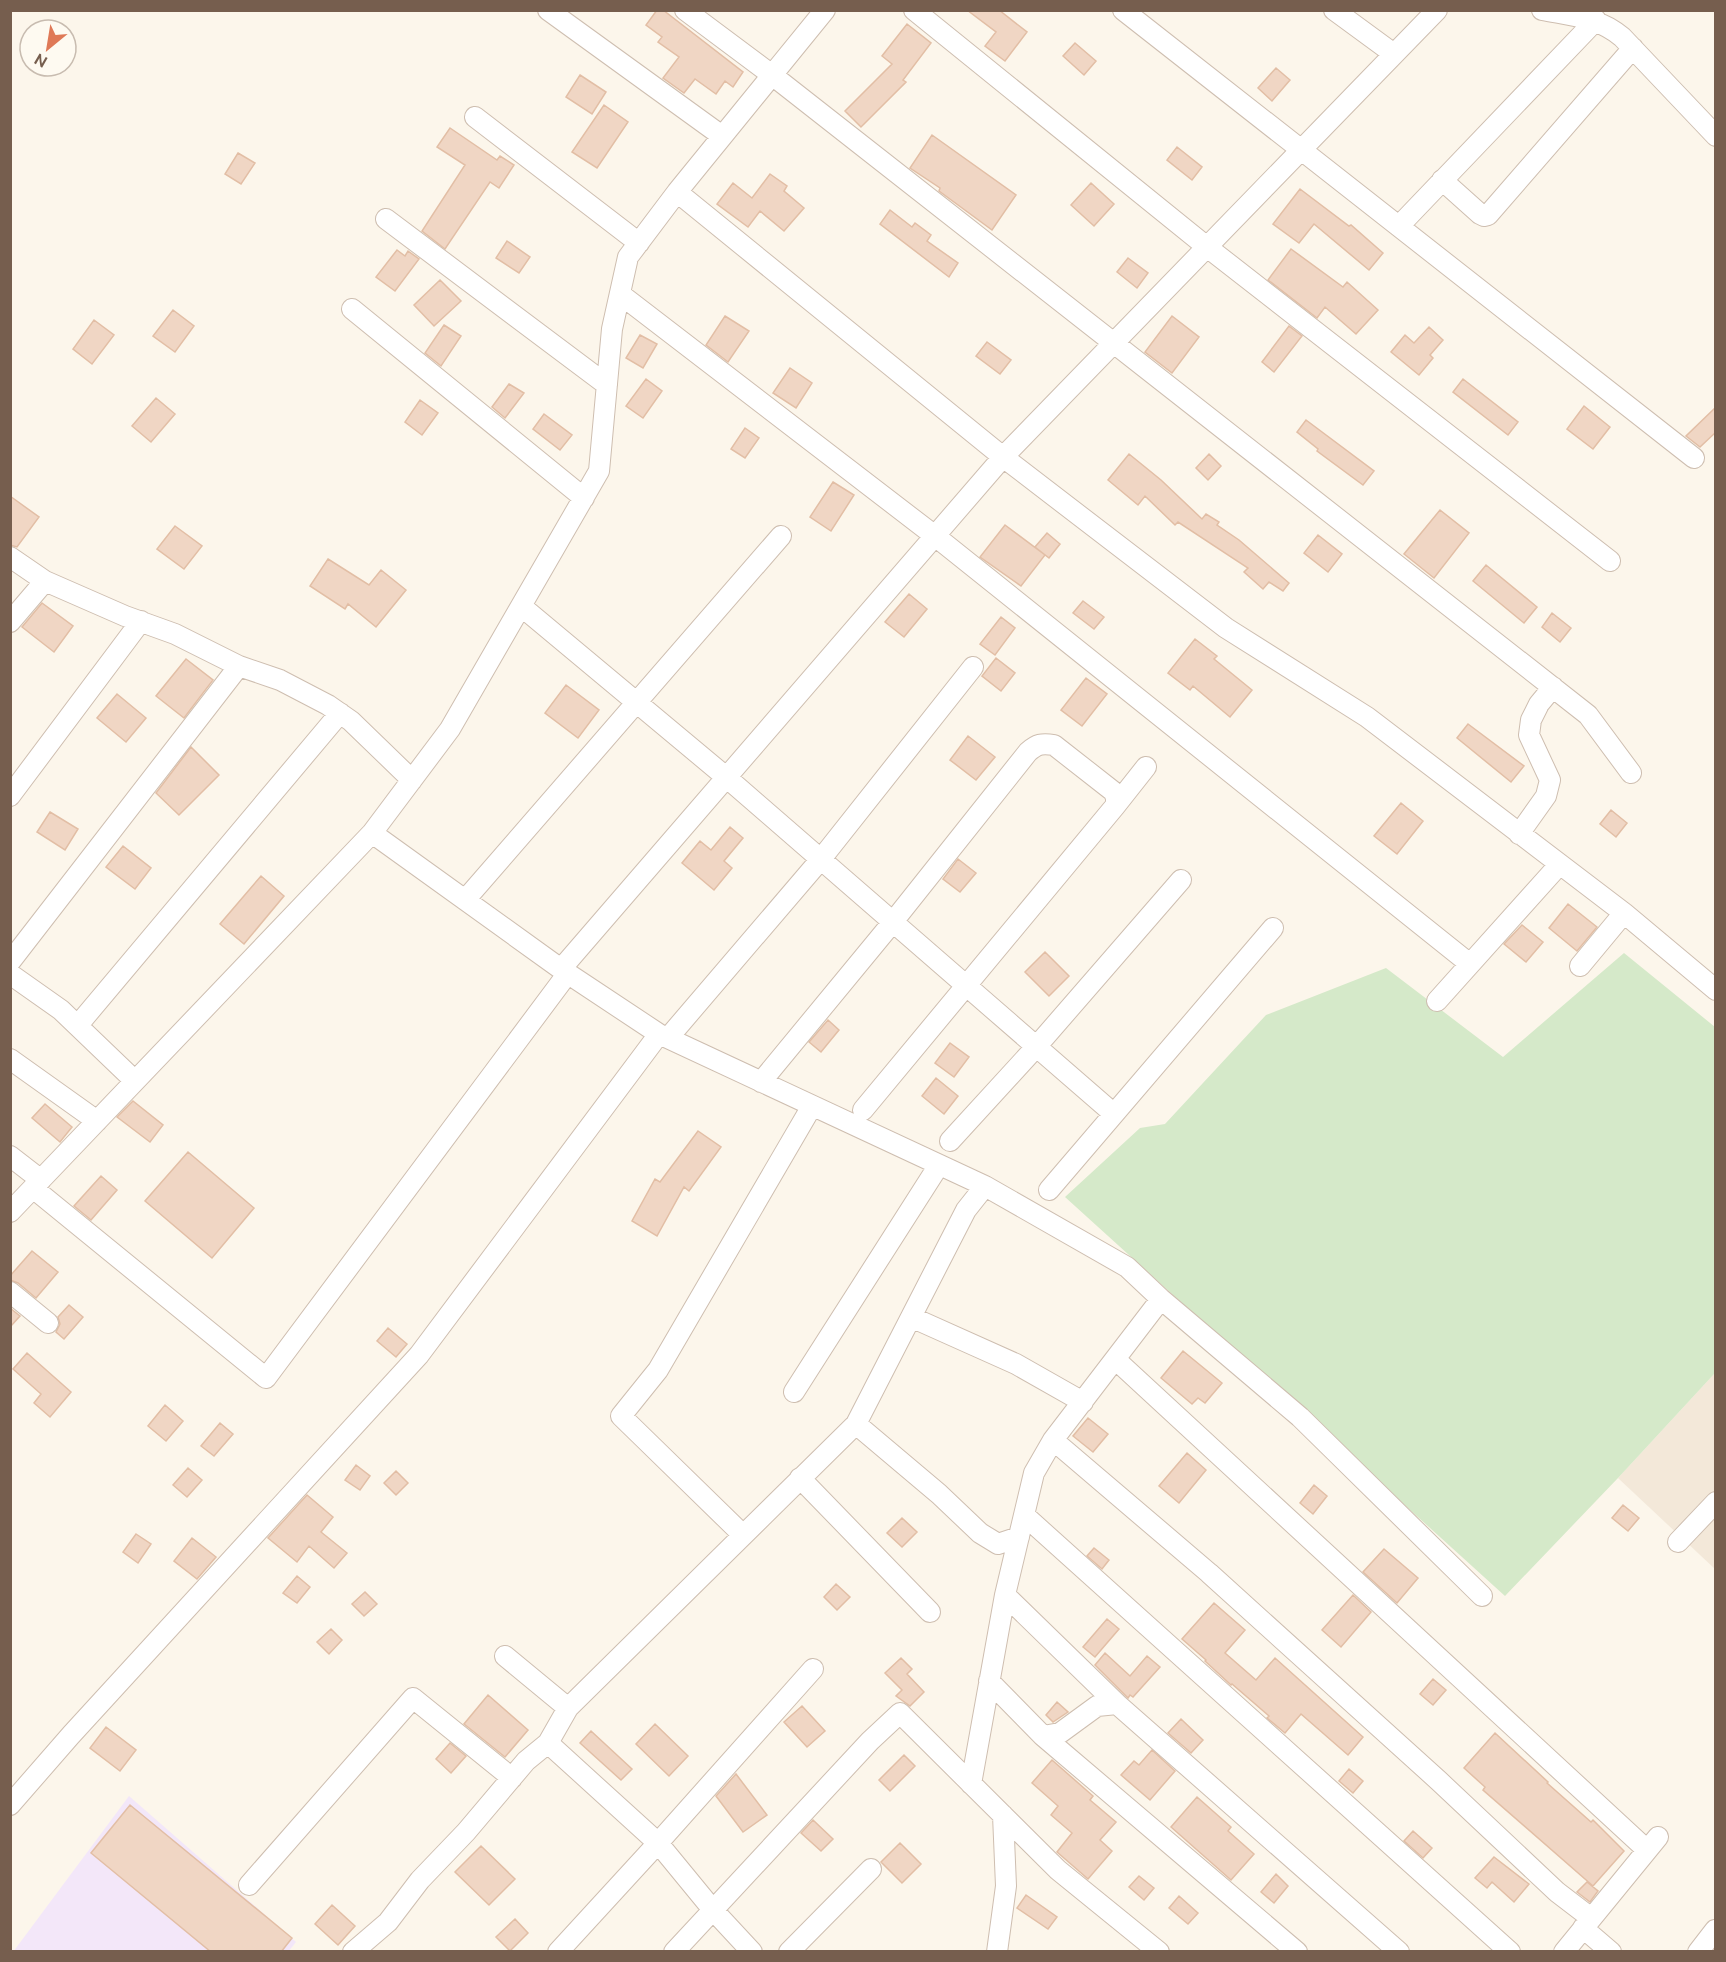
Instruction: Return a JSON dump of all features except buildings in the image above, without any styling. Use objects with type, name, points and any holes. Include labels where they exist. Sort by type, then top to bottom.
[{"type":"street","points":[[548,10],[722,136]]},
{"type":"street","points":[[10,1212],[372,832],[450,729],[599,471],[612,328],[628,257],[677,192],[825,10]]},
{"type":"street","points":[[914,10],[1207,247],[1610,561]]},
{"type":"street","points":[[1123,10],[1694,458]]},
{"type":"street","points":[[1334,10],[1394,54]]},
{"type":"street","points":[[10,1156],[37,1184],[266,1378],[564,971],[726,777],[1003,457],[1437,10]]},
{"type":"street","points":[[1542,10],[1596,20],[1610,27],[1633,48],[1716,136]]},
{"type":"street","points":[[694,13],[1588,715],[1631,773]]},
{"type":"street","points":[[1399,226],[1596,20]]},
{"type":"street","points":[[1442,180],[1480,214],[1488,215],[1633,48]]},
{"type":"street","points":[[476,117],[639,243]]},
{"type":"street","points":[[677,192],[1003,457],[1226,628],[1367,717],[1624,913],[1716,990]]},
{"type":"street","points":[[386,219],[607,385]]},
{"type":"street","points":[[620,294],[935,536],[1470,964]]},
{"type":"street","points":[[352,309],[584,498]]},
{"type":"street","points":[[465,900],[782,536]]},
{"type":"street","points":[[10,557],[45,581],[175,634],[239,666],[280,680],[328,705],[373,741],[412,780]]},
{"type":"street","points":[[10,622],[45,581]]},
{"type":"street","points":[[521,606],[726,777],[1114,1114]]},
{"type":"street","points":[[10,796],[141,621]]},
{"type":"street","points":[[10,962],[239,666]]},
{"type":"street","points":[[10,1805],[71,1735],[419,1354],[664,1036],[820,860],[973,667]]},
{"type":"street","points":[[1519,834],[1546,796],[1550,780],[1529,735],[1531,720],[1539,704],[1553,687]]},
{"type":"street","points":[[78,1025],[340,713]]},
{"type":"street","points":[[760,1082],[1036,745],[1054,745],[1114,792],[1116,805]]},
{"type":"street","points":[[863,1110],[1146,767]]},
{"type":"street","points":[[372,832],[564,971],[664,1036],[985,1186],[1127,1267],[1161,1299],[1300,1417],[1482,1596]]},
{"type":"street","points":[[1437,1001],[1559,865]]},
{"type":"street","points":[[950,1141],[1036,1047],[1181,880]]},
{"type":"street","points":[[1580,966],[1624,913]]},
{"type":"street","points":[[1049,1191],[1273,928]]},
{"type":"street","points":[[10,974],[78,1025],[135,1081]]},
{"type":"street","points":[[10,1059],[97,1121]]},
{"type":"street","points":[[743,1535],[621,1416],[658,1370],[812,1106]]},
{"type":"street","points":[[794,1392],[939,1165]]},
{"type":"street","points":[[353,1952],[388,1922],[420,1880],[466,1832],[526,1761],[548,1743],[568,1708],[856,1424],[966,1210],[985,1186]]},
{"type":"street","points":[[10,1292],[48,1323]]},
{"type":"street","points":[[971,1784],[1005,1595],[1034,1473],[1053,1440],[1161,1299]]},
{"type":"street","points":[[911,1317],[1016,1364],[1083,1402]]},
{"type":"street","points":[[1115,1359],[1653,1843],[1564,1952]]},
{"type":"street","points":[[856,1424],[939,1494],[980,1533],[998,1545],[1019,1537]]},
{"type":"street","points":[[1053,1440],[1209,1573],[1439,1781],[1557,1892],[1611,1952]]},
{"type":"street","points":[[801,1478],[930,1612]]},
{"type":"street","points":[[1678,1542],[1716,1502]]},
{"type":"street","points":[[1024,1515],[1510,1952]]},
{"type":"street","points":[[1005,1595],[1117,1704],[1399,1952]]},
{"type":"street","points":[[505,1656],[568,1708]]},
{"type":"street","points":[[558,1952],[813,1669]]},
{"type":"street","points":[[990,1681],[1043,1736],[1297,1952]]},
{"type":"street","points":[[249,1885],[413,1698],[512,1778]]},
{"type":"street","points":[[1043,1736],[1060,1733],[1097,1706],[1117,1704]]},
{"type":"street","points":[[674,1952],[870,1741],[900,1713],[1058,1870],[1159,1952]]},
{"type":"street","points":[[548,1743],[658,1843],[713,1910],[752,1952]]},
{"type":"street","points":[[997,1952],[1006,1886],[1003,1815]]},
{"type":"street","points":[[789,1952],[871,1869]]},
{"type":"street","points":[[1698,1952],[1715,1930]]},
{"type":"shaded area","points":[[1715,1373],[1715,1569],[1618,1478]]},
{"type":"shaded area","points":[[129,1796],[296,1942],[288,1952],[13,1952]]},
{"type":"green space","points":[[1624,953],[1715,1027],[1715,1373],[1505,1596],[1065,1197],[1140,1128],[1165,1124],[1266,1015],[1386,968],[1503,1057]]}]
